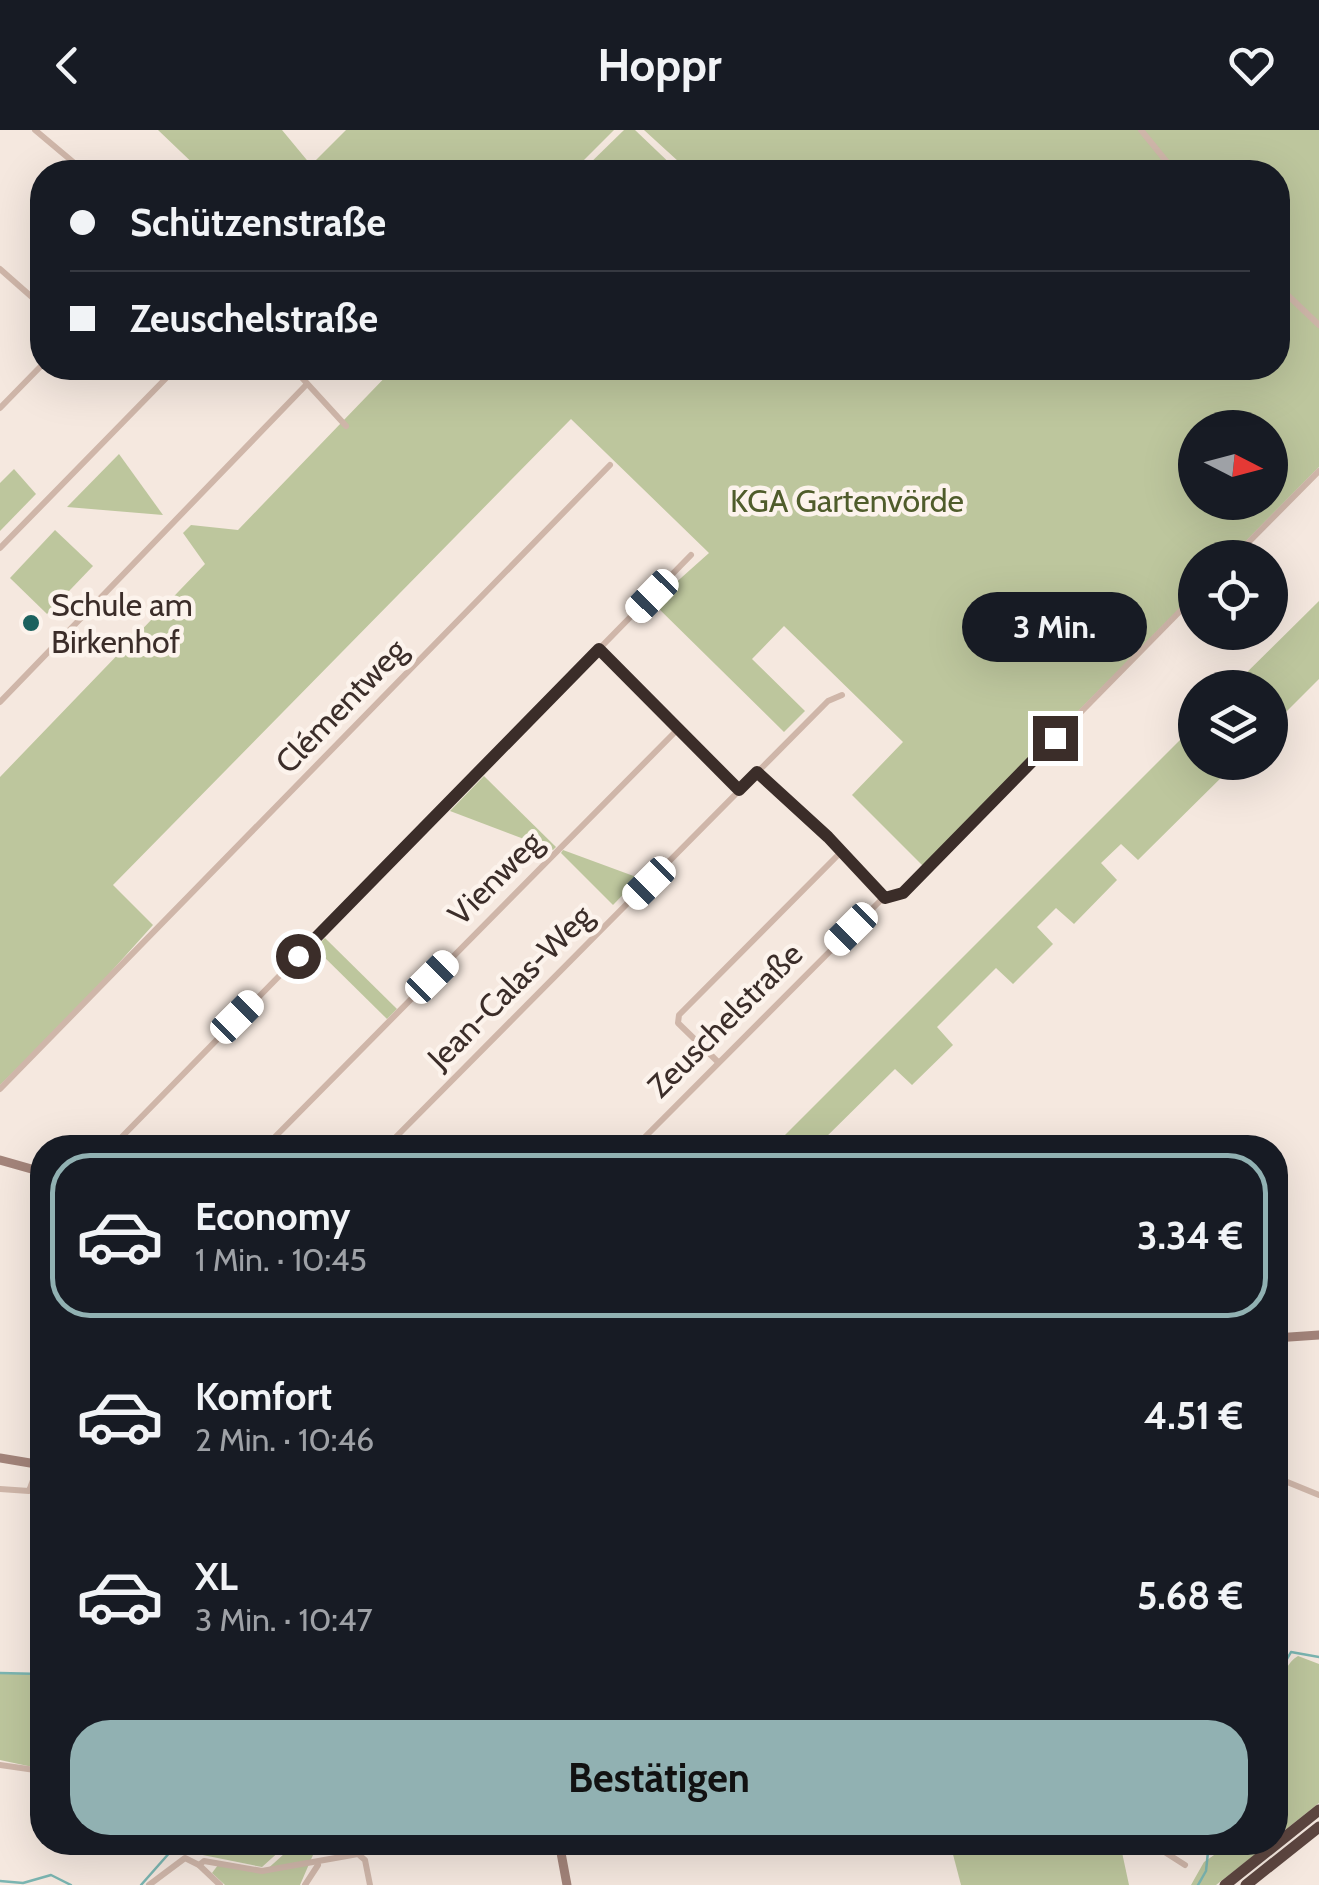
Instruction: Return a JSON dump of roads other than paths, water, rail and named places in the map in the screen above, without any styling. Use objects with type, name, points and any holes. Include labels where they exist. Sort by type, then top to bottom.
[{"type":"highway","points":[[1288,1835],[1319,1810]]},
{"type":"highway","points":[[1288,1852],[1319,1828]]},
{"type":"highway","points":[[1225,1885],[1263,1855]]},
{"type":"highway","points":[[1246,1885],[1284,1855]]},
{"type":"main road","points":[[0,1160],[30,1169]]},
{"type":"main road","points":[[1288,1337],[1319,1335]]},
{"type":"main road","points":[[0,1458],[30,1462]]},
{"type":"main road","points":[[561,1855],[567,1885]]},
{"type":"street","points":[[35,130],[71,160]]},
{"type":"street","points":[[1141,130],[1166,160]]},
{"type":"street","points":[[0,270],[30,296]]},
{"type":"street","points":[[1290,297],[1319,325]]},
{"type":"street","points":[[0,408],[30,377]]},
{"type":"street","points":[[0,548],[164,380]]},
{"type":"street","points":[[303,380],[346,426]]},
{"type":"street","points":[[0,702],[307,384]]},
{"type":"street","name":"Clémentweg","points":[[0,1088],[108,983],[610,465]]},
{"type":"street","points":[[1251,540],[1319,471]]},
{"type":"street","points":[[123,1135],[692,555]]},
{"type":"street","name":"Zeuschelstraße","points":[[647,1135],[885,898],[903,893],[1178,613]]},
{"type":"street","points":[[599,649],[739,790]]},
{"type":"street","name":"Jean-Calas-Weg","points":[[398,1135],[828,700],[842,695]]},
{"type":"street","name":"Vienweg","points":[[277,1135],[678,729]]},
{"type":"street","points":[[757,772],[885,898]]},
{"type":"street","points":[[718,1062],[678,1022],[679,1016],[842,852]]},
{"type":"street","points":[[1288,1482],[1319,1494]]},
{"type":"street","points":[[0,1489],[30,1491]]},
{"type":"street","points":[[0,1764],[30,1768]]},
{"type":"street","points":[[1169,1855],[1185,1865]]},
{"type":"street","points":[[199,1865],[204,1861],[262,1871],[362,1856],[370,1885]]},
{"type":"street","points":[[148,1885],[184,1858],[199,1865],[220,1885]]},
{"type":"street","points":[[305,1885],[318,1865]]},
{"type":"waterway","points":[[1288,1657],[1291,1652],[1319,1657]]},
{"type":"waterway","points":[[0,1673],[30,1674]]},
{"type":"waterway","points":[[141,1885],[168,1855]]},
{"type":"waterway","points":[[1198,1885],[1206,1871],[1208,1855]]},
{"type":"waterway","points":[[0,1881],[23,1883],[51,1875],[71,1885]]},
{"type":"place","name":"Schule am Birkenhof","points":[[31,623]]},
{"type":"park label","name":"KGA Gartenvörde","points":[[847,501]]}]
